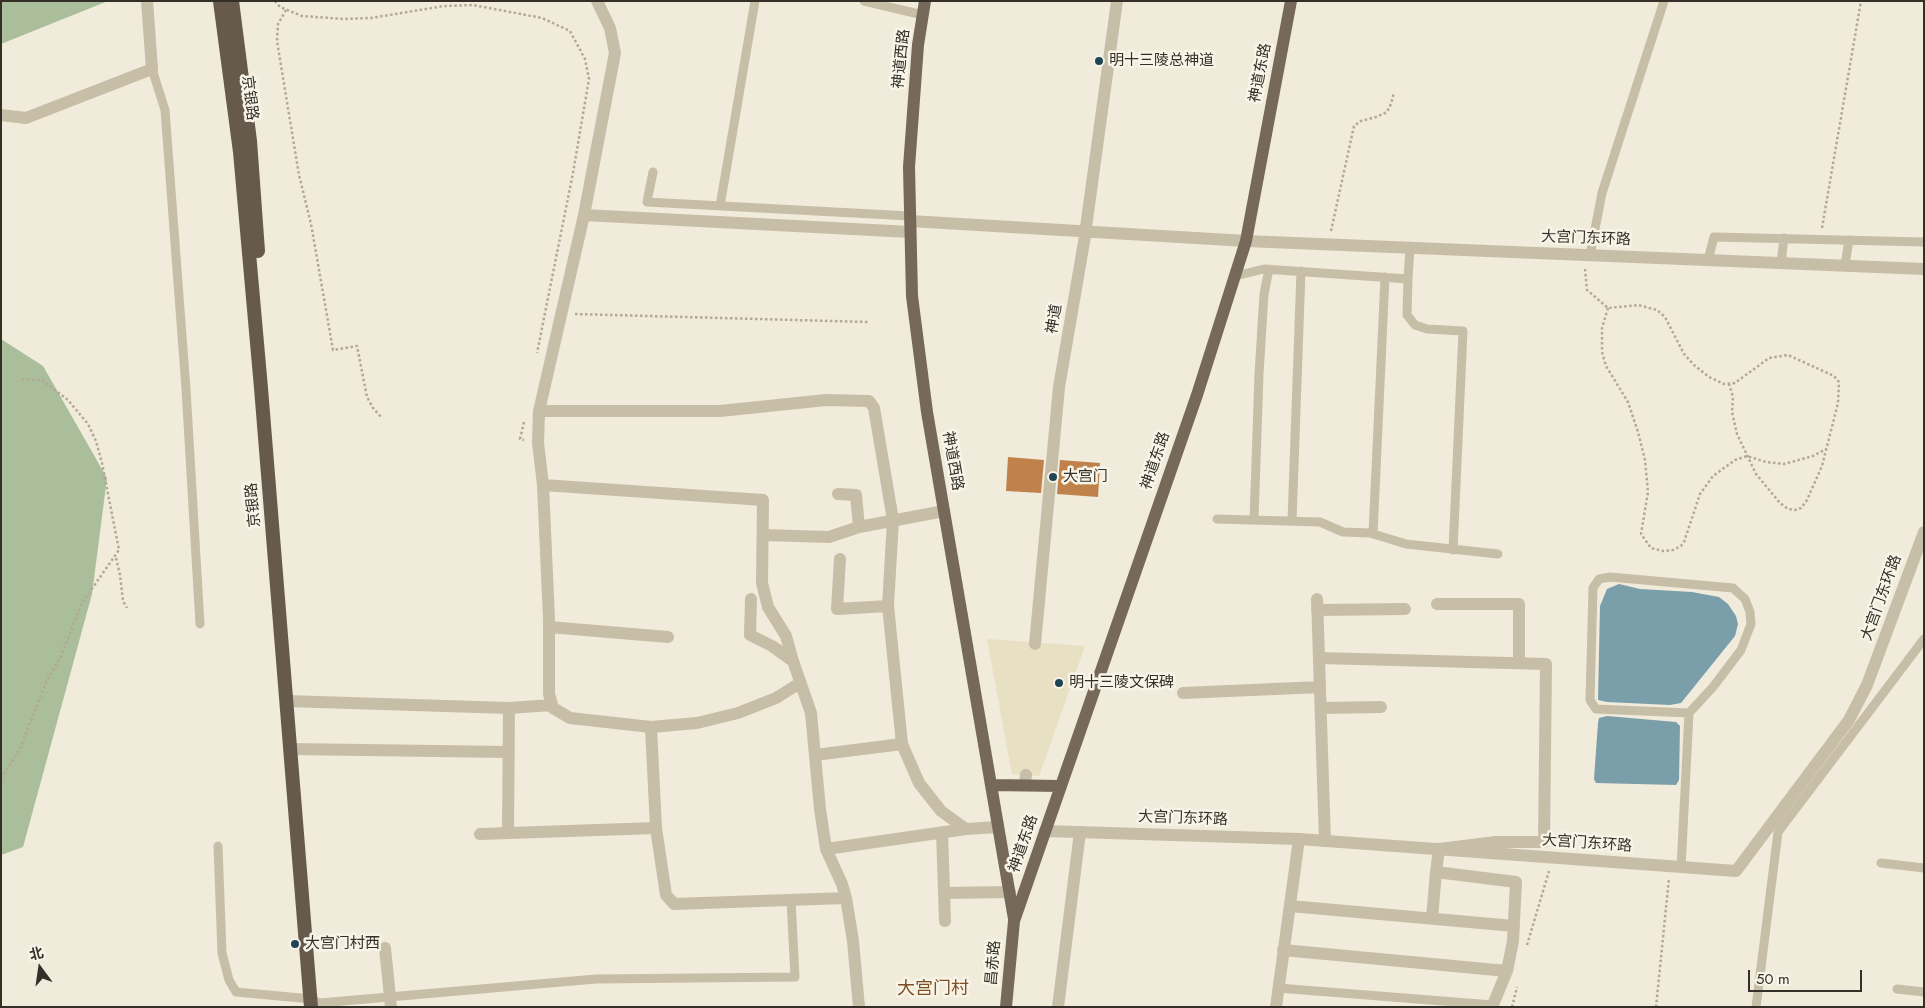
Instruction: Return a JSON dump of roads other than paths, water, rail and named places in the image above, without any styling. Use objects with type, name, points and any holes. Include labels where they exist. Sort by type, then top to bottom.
[{"type":"highway","name":"京银路","points":[[220,1],[240,152],[290,701],[315,1004]]},
{"type":"highway","name":"京银路","points":[[232,1],[250,141],[290,701]]},
{"type":"main road","name":"神道西路","points":[[924,1],[918,45],[908,167],[912,296],[927,412],[1014,921]]},
{"type":"main road","name":"神道东路","points":[[1014,921],[1196,395],[1246,241],[1291,1]]},
{"type":"main road","points":[[991,785],[1025,780],[1061,786]]},
{"type":"main road","name":"昌赤路","points":[[1006,1007],[1014,921]]},
{"type":"street","points":[[1,116],[26,118],[152,69],[147,1]]},
{"type":"street","points":[[597,1],[610,28],[614,53],[584,214],[539,411],[538,443],[543,485],[549,627],[549,694],[552,705],[553,708],[570,718],[651,727],[697,723],[738,713],[776,698],[800,683]]},
{"type":"street","name":"神道","points":[[1035,644],[1059,386],[1086,231],[1117,1]]},
{"type":"street","name":"大宫门东环路","points":[[584,214],[910,223],[1328,245],[1924,269]]},
{"type":"street","points":[[539,411],[720,411],[826,400],[869,401],[874,408],[893,520],[888,606],[902,744],[919,783],[940,811],[966,829]]},
{"type":"street","points":[[543,485],[763,500],[762,583],[768,607],[786,636],[811,713],[826,849],[842,884],[846,898],[853,941],[859,1007]]},
{"type":"street","points":[[838,494],[856,495],[859,527]]},
{"type":"street","points":[[763,535],[829,537],[859,527],[944,511]]},
{"type":"street","name":"大宫门东环路","points":[[1045,832],[1299,839],[1736,871],[1849,720],[1868,685],[1924,532]]},
{"type":"street","points":[[840,559],[837,609],[888,606]]},
{"type":"street","points":[[750,599],[750,635],[772,646],[793,661]]},
{"type":"street","points":[[1325,841],[1317,604],[1405,609]]},
{"type":"street","points":[[1437,604],[1519,604],[1519,663]]},
{"type":"street","points":[[549,627],[668,637]]},
{"type":"street","points":[[1319,658],[1546,664],[1544,842],[1496,842],[1439,849],[1432,918]]},
{"type":"street","points":[[1183,693],[1320,686]]},
{"type":"street","points":[[290,701],[509,708],[552,705]]},
{"type":"street","points":[[508,833],[509,708]]},
{"type":"street","points":[[1321,708],[1381,708]]},
{"type":"street","points":[[651,727],[656,828],[666,895],[674,904],[846,898]]},
{"type":"street","points":[[815,755],[902,744]]},
{"type":"street","points":[[294,749],[509,752]]},
{"type":"street","points":[[826,849],[942,832],[998,827]]},
{"type":"street","points":[[480,834],[656,828]]},
{"type":"street","points":[[942,832],[945,921]]},
{"type":"street","points":[[1058,1007],[1080,832]]},
{"type":"street","points":[[1276,1007],[1299,839]]},
{"type":"street","points":[[1436,872],[1516,882],[1513,941],[1506,971],[1493,1006]]},
{"type":"street","points":[[944,893],[1010,892]]},
{"type":"street","points":[[1290,906],[1514,926]]},
{"type":"street","points":[[385,948],[390,1002]]},
{"type":"street","points":[[1284,950],[1506,971]]},
{"type":"lane","points":[[720,206],[755,1]]},
{"type":"lane","points":[[864,1],[922,15]]},
{"type":"lane","points":[[1588,255],[1602,193],[1664,1]]},
{"type":"lane","points":[[152,69],[165,110],[186,389],[200,624]]},
{"type":"lane","points":[[653,172],[647,202],[720,206],[910,223]]},
{"type":"lane","points":[[1708,260],[1714,237],[1924,242]]},
{"type":"lane","points":[[1781,263],[1784,238]]},
{"type":"lane","points":[[1845,266],[1849,240]]},
{"type":"lane","points":[[1410,248],[1407,315],[1415,325],[1427,329],[1463,331],[1453,550]]},
{"type":"lane","points":[[1235,276],[1269,269],[1408,279]]},
{"type":"lane","points":[[1254,520],[1264,294],[1269,269]]},
{"type":"lane","points":[[1292,521],[1300,271]]},
{"type":"lane","points":[[1373,534],[1384,277]]},
{"type":"lane","points":[[1217,519],[1320,522],[1343,532],[1373,534],[1406,544],[1498,554]]},
{"type":"lane","points":[[1676,867],[1689,713],[1713,687],[1741,650],[1751,624],[1750,612],[1745,599],[1732,588],[1610,576],[1599,579],[1593,588],[1590,700],[1596,709],[1689,713]]},
{"type":"lane","points":[[1756,1007],[1778,832],[1924,639]]},
{"type":"lane","points":[[218,846],[222,952],[229,980],[236,992],[315,1004],[390,1002],[596,979],[795,977],[791,900]]},
{"type":"lane","points":[[1881,864],[1924,868]]},
{"type":"lane","points":[[1278,988],[1493,1006]]},
{"type":"lane","points":[[1897,989],[1924,992]]},
{"type":"water","points":[[1619,584],[1640,589],[1692,592],[1719,597],[1728,604],[1736,616],[1738,624],[1735,636],[1681,703],[1670,705],[1598,700],[1600,606],[1607,589]]},
{"type":"water","points":[[1607,716],[1676,722],[1680,726],[1679,780],[1676,785],[1596,783],[1594,779],[1598,723],[1599,718]]},
{"type":"place","name":"明十三陵总神道","points":[[1099,61]]},
{"type":"place","name":"大宫门","points":[[1053,477]]},
{"type":"place","name":"明十三陵文保碑","points":[[1059,683]]},
{"type":"place","name":"大宫门村西","points":[[295,944]]},
{"type":"district","name":"大宫门村","points":[[933,990]]}]
